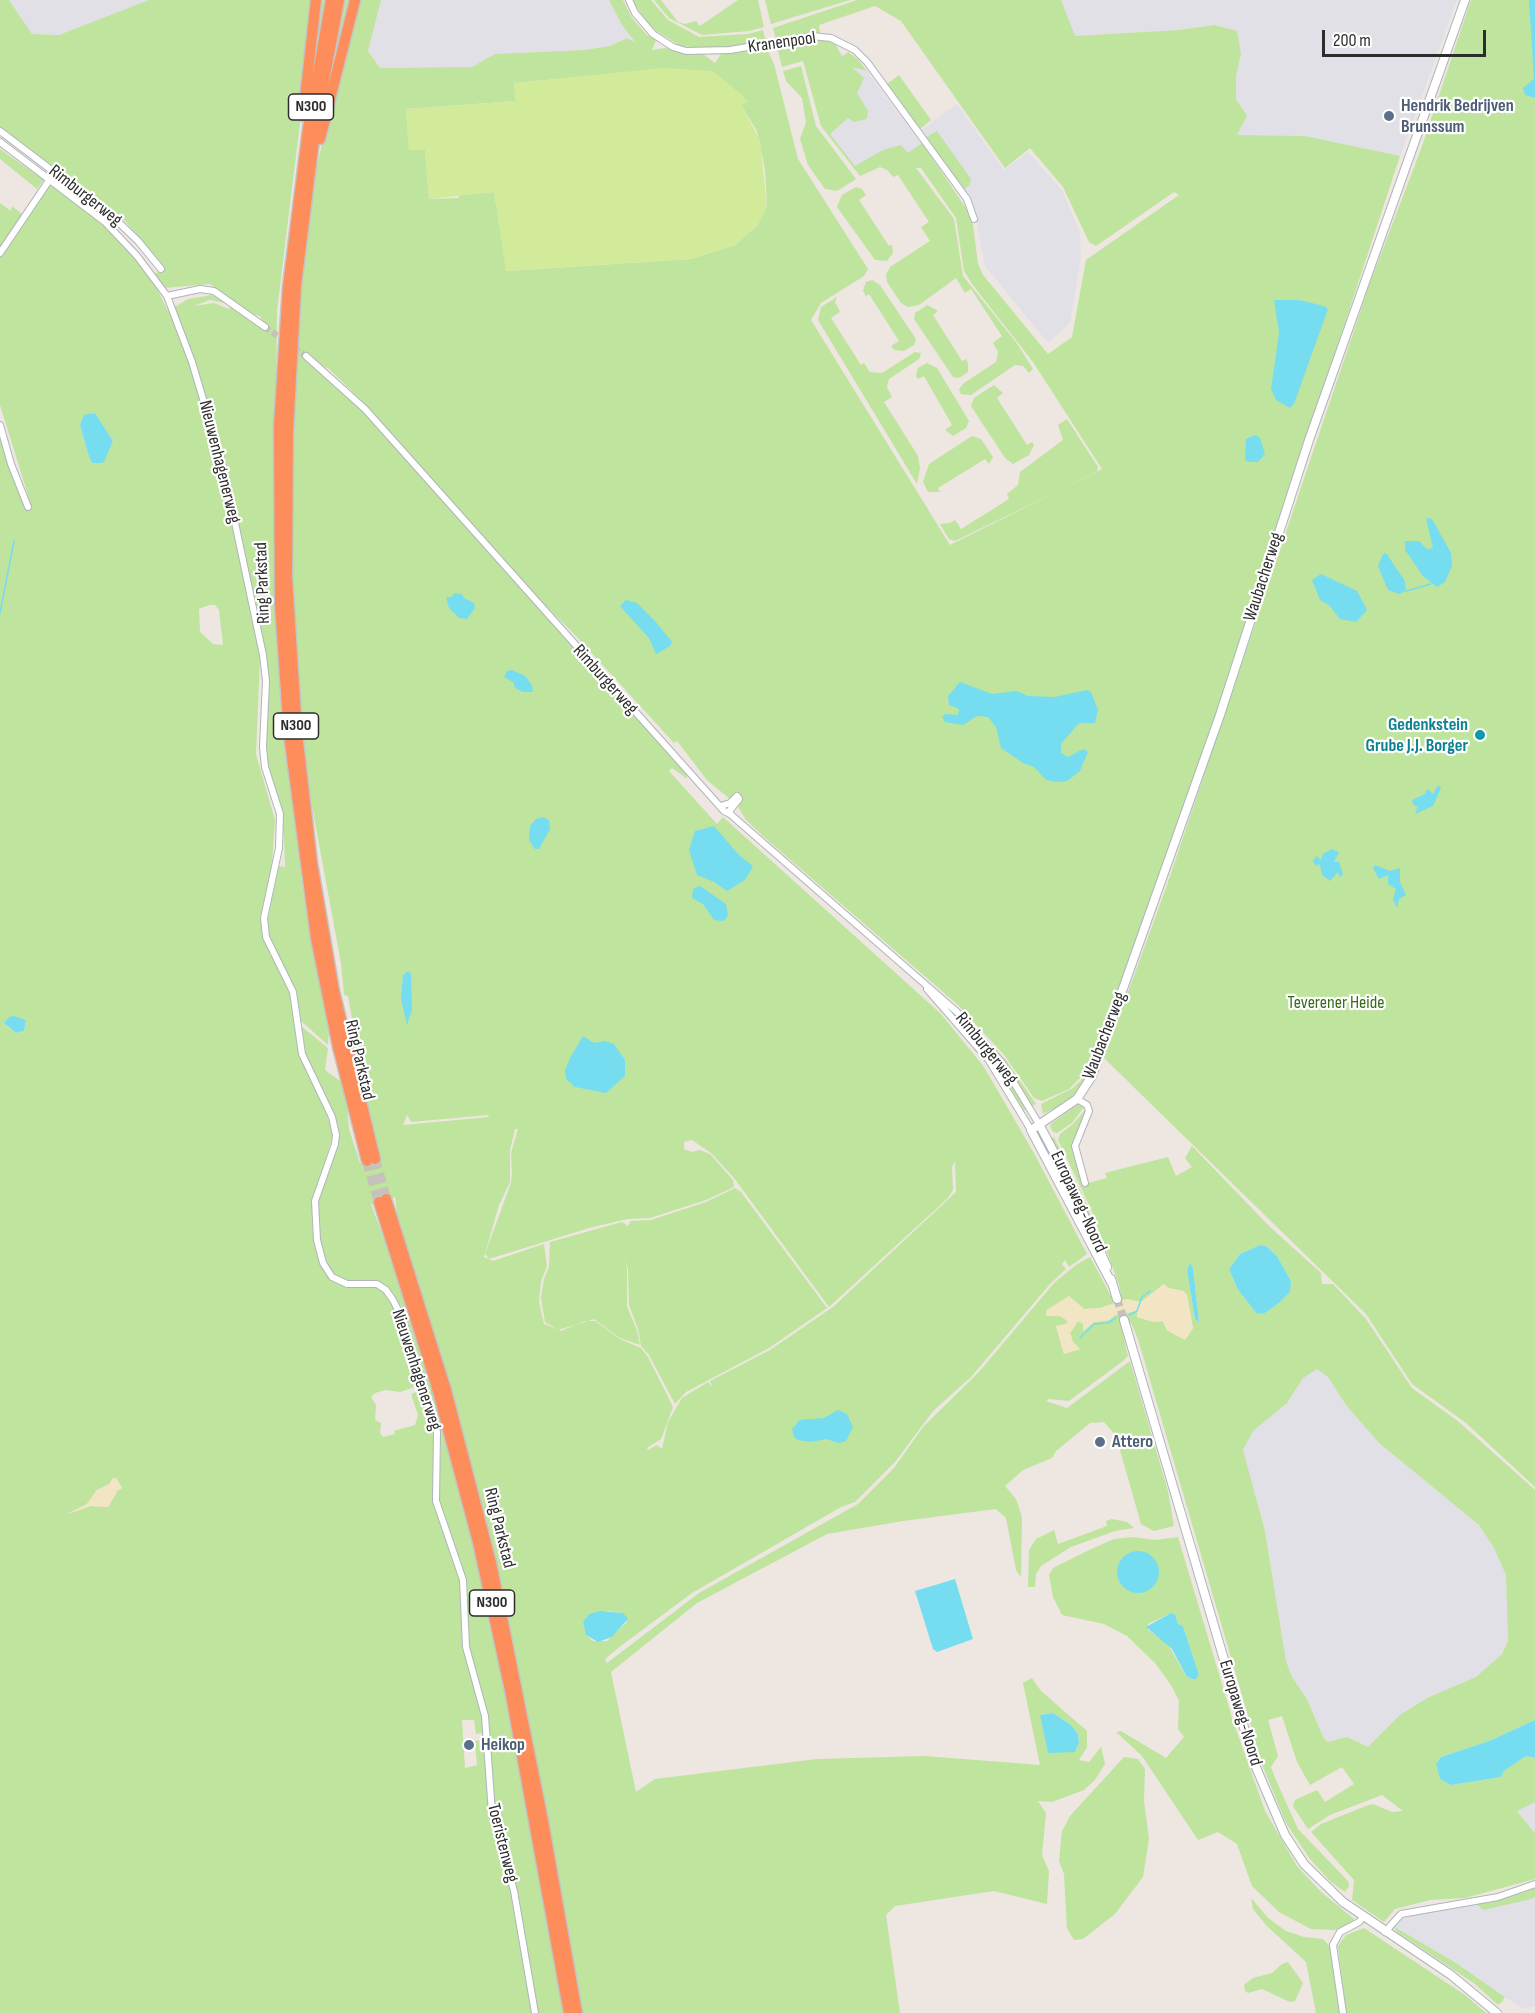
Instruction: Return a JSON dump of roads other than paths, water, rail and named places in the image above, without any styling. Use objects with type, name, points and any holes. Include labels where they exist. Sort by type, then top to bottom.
[{"type":"highway","name":"N300","points":[[305,175],[303,116],[316,0]]},
{"type":"highway","name":"Ring Parkstad","points":[[331,0],[289,278],[279,426],[278,547],[282,649],[295,793],[316,938],[338,1047],[371,1160]]},
{"type":"highway","name":"Ring Parkstad","points":[[305,175],[339,0]]},
{"type":"highway","name":"N300","points":[[305,175],[355,0]]},
{"type":"highway","name":"Ring Parkstad","points":[[569,2013],[511,1695],[478,1542],[436,1384],[382,1200],[446,1389],[491,1563],[543,1821],[577,2013]]},
{"type":"street","name":"Kranenpool","points":[[628,0],[652,34],[673,47],[686,51],[730,50],[812,36],[831,38],[855,50],[867,62],[967,199],[974,219]]},
{"type":"street","name":"Waubacherweg","points":[[1031,1130],[1077,1099],[1092,1076],[1220,715],[1310,440],[1465,0]]},
{"type":"street","name":"Rimburgerweg","points":[[0,131],[112,216],[138,241],[161,269]]},
{"type":"street","name":"Nieuwenhagenerweg","points":[[0,142],[119,235],[167,296],[192,362],[223,466],[263,655],[266,681],[263,747],[265,767],[278,808],[280,823],[279,848],[265,911],[265,933],[273,955],[293,992],[303,1054],[332,1117],[336,1135],[335,1144],[316,1195],[317,1240],[323,1263],[332,1277],[344,1283],[380,1286],[388,1292],[400,1312],[437,1432],[435,1496],[447,1533]]},
{"type":"street","points":[[0,253],[50,179]]},
{"type":"street","points":[[167,296],[200,289],[214,291],[265,327]]},
{"type":"street","name":"Rimburgerweg","points":[[306,356],[365,409],[601,676],[722,806],[724,811],[957,1012],[1002,1063],[1039,1124]]},
{"type":"street","points":[[0,425],[11,464],[28,507]]},
{"type":"street","points":[[722,806],[738,797],[730,814]]},
{"type":"street","name":"Rimburgerweg","points":[[923,984],[988,1059],[1031,1130]]},
{"type":"street","name":"Europaweg-Noord","points":[[1077,1099],[1087,1105],[1089,1111],[1075,1146],[1085,1183]]},
{"type":"street","name":"Europaweg-Noord","points":[[1039,1124],[1101,1249],[1111,1282]]},
{"type":"street","name":"Europaweg-Noord","points":[[1031,1130],[1118,1299]]},
{"type":"street","name":"Europaweg-Noord","points":[[1125,1320],[1255,1766],[1285,1835],[1304,1864],[1329,1890],[1363,1917],[1451,1975],[1497,2012]]},
{"type":"street","name":"Toeristenweg","points":[[447,1533],[463,1580],[466,1647],[485,1716],[492,1813],[514,1891],[535,2013]]},
{"type":"street","points":[[1385,1932],[1401,1914],[1498,1897],[1535,1884]]},
{"type":"street","points":[[1343,2013],[1333,1945],[1340,1932],[1359,1922],[1363,1917]]},
{"type":"water","points":[[1529,0],[1535,0],[1535,98],[1525,95],[1523,88],[1534,79]]},
{"type":"water","points":[[1274,300],[1299,300],[1328,309],[1294,404],[1290,408],[1276,400],[1271,389],[1279,333]]},
{"type":"water","points":[[95,413],[113,441],[104,462],[101,463],[92,463],[80,425],[84,415]]},
{"type":"water","points":[[1255,435],[1260,438],[1265,454],[1258,462],[1249,462],[1245,460],[1246,439]]},
{"type":"water","points":[[1426,518],[1432,519],[1451,553],[1452,566],[1445,582],[1437,587],[1423,576],[1405,550],[1405,541],[1419,541],[1427,549],[1433,548]]},
{"type":"water","points":[[1386,553],[1405,581],[1406,591],[1399,594],[1388,590],[1378,566],[1383,554]]},
{"type":"water","points":[[1321,574],[1357,591],[1367,610],[1356,622],[1340,619],[1329,605],[1320,600],[1312,580]]},
{"type":"water","points":[[454,593],[462,594],[464,598],[474,603],[475,608],[467,619],[459,618],[449,608],[446,597],[452,597]]},
{"type":"water","points":[[626,600],[637,603],[655,621],[672,642],[670,646],[656,654],[649,638],[620,606]]},
{"type":"water","points":[[512,670],[525,676],[532,685],[533,692],[523,692],[515,688],[513,682],[504,677],[507,671]]},
{"type":"water","points":[[960,682],[992,694],[1017,691],[1028,696],[1055,697],[1087,690],[1091,692],[1098,710],[1095,723],[1079,723],[1061,744],[1061,753],[1068,757],[1083,749],[1088,752],[1080,771],[1067,781],[1046,780],[1034,767],[1023,763],[1001,748],[996,727],[988,717],[977,716],[963,725],[945,722],[942,717],[945,714],[958,715],[959,709],[949,705],[948,696]]},
{"type":"water","points":[[1438,785],[1441,788],[1433,806],[1415,814],[1418,806],[1414,806],[1412,800],[1425,794],[1427,789],[1433,794]]},
{"type":"water","points":[[543,817],[549,820],[550,829],[539,849],[535,849],[529,840],[530,826],[536,819]]},
{"type":"water","points":[[714,826],[739,855],[753,866],[745,880],[727,891],[714,882],[697,875],[689,850],[695,831]]},
{"type":"water","points":[[1332,849],[1339,852],[1334,862],[1339,862],[1343,874],[1340,878],[1338,872],[1330,881],[1322,875],[1320,864],[1316,866],[1313,861],[1316,856],[1321,860],[1323,854]]},
{"type":"water","points":[[1375,865],[1390,871],[1400,868],[1400,882],[1406,895],[1399,899],[1397,908],[1393,899],[1396,889],[1388,884],[1388,875],[1379,879],[1373,868]]},
{"type":"water","points":[[700,886],[726,904],[728,915],[724,921],[714,920],[703,904],[692,898],[693,889]]},
{"type":"water","points":[[408,971],[411,974],[412,1010],[407,1025],[401,999],[403,975]]},
{"type":"water","points":[[14,1016],[26,1020],[24,1031],[16,1033],[4,1023],[9,1017]]},
{"type":"water","points":[[583,1036],[594,1043],[605,1041],[614,1044],[625,1060],[625,1076],[606,1093],[575,1087],[566,1079],[565,1070]]},
{"type":"water","points":[[1260,1245],[1266,1246],[1277,1256],[1291,1281],[1290,1292],[1279,1303],[1265,1313],[1257,1314],[1238,1290],[1229,1269],[1240,1254]]},
{"type":"water","points":[[1190,1263],[1193,1268],[1199,1322],[1195,1319],[1187,1270]]},
{"type":"water","points":[[838,1410],[847,1414],[853,1427],[846,1441],[839,1443],[826,1439],[811,1442],[794,1437],[792,1429],[800,1420],[824,1418]]},
{"type":"water","points":[[1138,1551],[1153,1557],[1159,1572],[1153,1587],[1138,1593],[1123,1587],[1117,1572],[1123,1557]]},
{"type":"water","points":[[955,1579],[973,1639],[937,1652],[933,1649],[915,1591]]},
{"type":"water","points":[[601,1611],[623,1613],[628,1619],[612,1637],[598,1642],[586,1635],[583,1622],[589,1614]]},
{"type":"water","points":[[1171,1613],[1175,1614],[1178,1624],[1183,1626],[1199,1675],[1195,1680],[1187,1677],[1172,1649],[1146,1627]]},
{"type":"water","points":[[1053,1713],[1071,1725],[1078,1734],[1079,1743],[1075,1752],[1048,1753],[1040,1715]]},
{"type":"water","points":[[1535,1720],[1535,1758],[1526,1756],[1504,1771],[1501,1777],[1451,1785],[1440,1779],[1436,1764],[1441,1757],[1489,1741]]},
{"type":"waterway","points":[[0,613],[14,541]]},
{"type":"waterway","points":[[1406,591],[1431,584]]},
{"type":"waterway","points":[[1129,1315],[1137,1311],[1142,1297],[1150,1291]]},
{"type":"waterway","points":[[1080,1338],[1094,1324],[1108,1323],[1116,1318]]},
{"type":"tunnel","points":[[265,327],[306,356]]},
{"type":"tunnel","points":[[375,1159],[386,1199]]},
{"type":"tunnel","points":[[367,1161],[379,1202]]},
{"type":"tunnel","points":[[1117,1299],[1124,1320]]},
{"type":"place","name":"Hendrik Bedrijven Brunssum","points":[[1389,116]]},
{"type":"place","name":"Gedenkstein Grube J.J. Borger","points":[[1480,735]]},
{"type":"place","name":"Attero","points":[[1100,1442]]},
{"type":"place","name":"Heikop","points":[[469,1745]]},
{"type":"park label","name":"Teverener Heide","points":[[1336,1003]]}]
